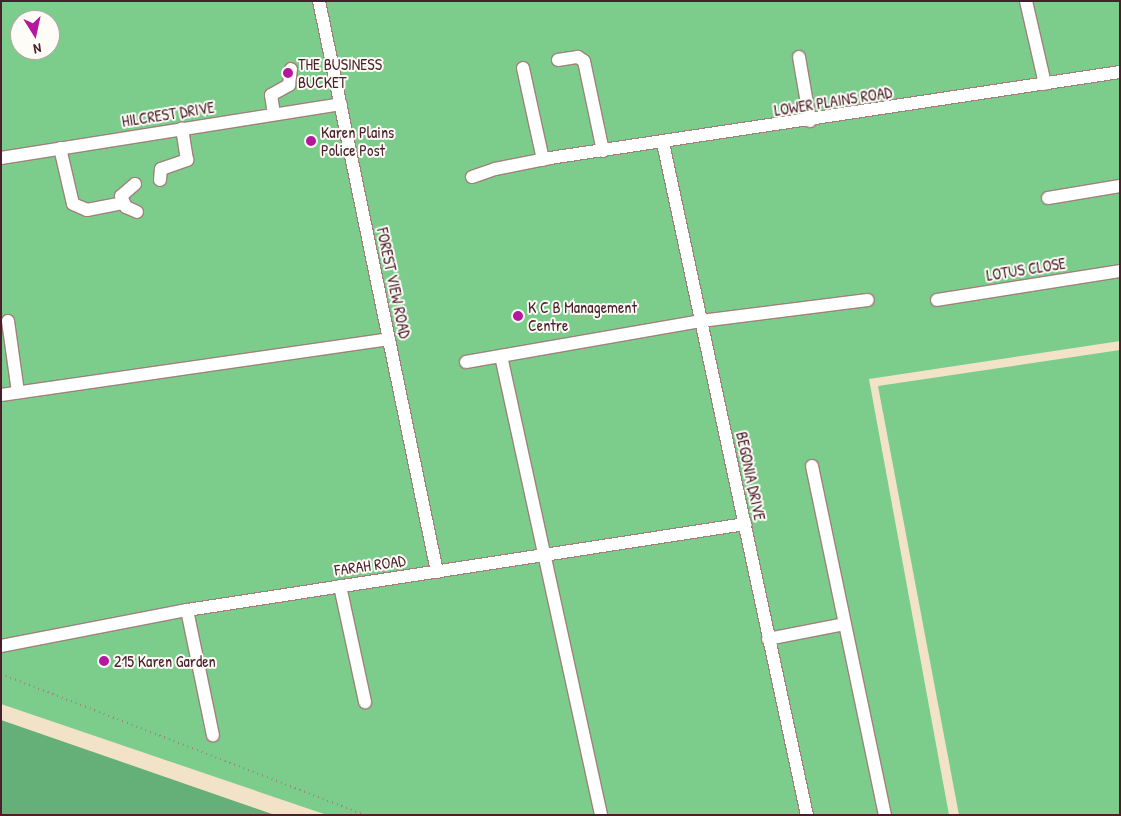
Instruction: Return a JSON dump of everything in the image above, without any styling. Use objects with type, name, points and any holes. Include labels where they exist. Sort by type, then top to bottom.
[{"type":"street","name":"FOREST VIEW ROAD","points":[[319,1],[437,572]]},
{"type":"street","points":[[1026,1],[1045,84]]},
{"type":"street","points":[[558,60],[578,57],[584,61],[603,151]]},
{"type":"street","points":[[799,57],[810,120]]},
{"type":"street","points":[[523,68],[546,159]]},
{"type":"street","points":[[274,114],[271,95],[289,85],[291,69]]},
{"type":"street","name":"LOWER PLAINS ROAD","points":[[472,177],[496,169],[546,159],[663,143],[1120,72]]},
{"type":"street","name":"HILCREST DRIVE","points":[[1,158],[341,104]]},
{"type":"street","points":[[160,180],[161,169],[186,160],[182,128]]},
{"type":"street","name":"BEGONIA DRIVE","points":[[663,143],[807,815]]},
{"type":"street","points":[[60,148],[73,204],[87,210],[122,203],[137,212]]},
{"type":"street","points":[[122,203],[122,192],[135,184]]},
{"type":"street","points":[[1048,198],[1120,186]]},
{"type":"street","name":"LOTUS CLOSE","points":[[937,300],[1120,271]]},
{"type":"street","points":[[466,362],[700,321],[868,300]]},
{"type":"street","points":[[8,321],[18,392]]},
{"type":"street","points":[[1,395],[389,339]]},
{"type":"street","points":[[501,356],[600,815]]},
{"type":"street","points":[[812,466],[885,815]]},
{"type":"street","name":"FARAH ROAD","points":[[1,646],[187,610],[745,524]]},
{"type":"street","points":[[340,586],[365,702]]},
{"type":"street","points":[[187,610],[213,735]]},
{"type":"street","points":[[768,639],[845,624]]},
{"type":"path","points":[[1,674],[365,815]]},
{"type":"green space","points":[[1,1],[1120,1],[1120,341],[869,379],[949,815],[327,815],[1,704]]},
{"type":"green space","points":[[1120,350],[1120,815],[959,815],[878,386]]},
{"type":"green space","points":[[1,720],[275,815],[1,815]]},
{"type":"place","name":"THE BUSINESS BUCKET","points":[[288,73]]},
{"type":"place","name":"Karen Plains Police Post","points":[[311,141]]},
{"type":"place","name":"K C B Management Centre","points":[[518,316]]},
{"type":"place","name":"215 Karen Garden","points":[[104,661]]}]
